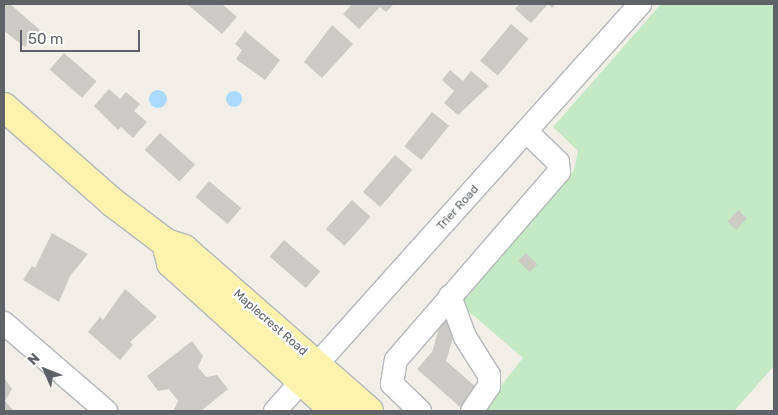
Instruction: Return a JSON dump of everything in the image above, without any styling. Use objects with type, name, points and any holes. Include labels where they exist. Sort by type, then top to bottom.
[{"type":"main road","name":"Maplecrest Road","points":[[4,106],[166,243],[172,263],[310,373],[369,411]]},
{"type":"main road","name":"Maplecrest Road","points":[[310,373],[335,411]]},
{"type":"street","name":"Trier Road","points":[[275,411],[640,4]]},
{"type":"street","points":[[420,411],[392,384],[390,372],[396,360],[559,172],[558,162],[527,132]]},
{"type":"street","points":[[450,296],[465,337],[489,374],[489,386],[472,411]]},
{"type":"street","points":[[4,323],[106,411]]},
{"type":"green space","points":[[661,4],[774,4],[774,366],[734,411],[481,411],[523,358],[460,304],[574,170],[578,151],[553,127]]},
{"type":"water","points":[[158,90],[164,93],[167,99],[164,105],[158,108],[152,105],[149,99],[152,93]]},
{"type":"water","points":[[231,91],[237,91],[242,96],[240,105],[231,107],[226,102],[226,96]]},
{"type":"building","points":[[4,4],[10,4],[40,30],[25,47],[4,31]]},
{"type":"building","points":[[187,4],[222,4],[237,17],[222,34]]},
{"type":"building","points":[[352,4],[394,4],[386,12],[380,7],[359,29],[343,14]]},
{"type":"building","points":[[520,4],[548,4],[531,23],[515,9]]},
{"type":"building","points":[[548,4],[556,4],[552,8]]},
{"type":"building","points":[[511,24],[529,39],[498,76],[480,61]]},
{"type":"building","points":[[332,25],[353,44],[322,78],[304,62]]},
{"type":"building","points":[[245,31],[280,60],[265,80],[236,59],[242,50],[235,44]]},
{"type":"building","points":[[64,53],[96,81],[82,98],[50,70]]},
{"type":"building","points":[[450,70],[463,81],[471,71],[489,86],[458,115],[444,103],[454,91],[442,80]]},
{"type":"building","points":[[109,89],[120,99],[126,92],[140,104],[134,111],[147,122],[133,138],[121,127],[118,130],[94,106]]},
{"type":"building","points":[[432,112],[449,126],[421,160],[404,146]]},
{"type":"building","points":[[160,133],[195,164],[180,182],[145,150]]},
{"type":"building","points":[[395,155],[412,170],[380,207],[363,192]]},
{"type":"building","points":[[209,181],[241,208],[228,224],[196,197]]},
{"type":"building","points":[[352,200],[371,217],[344,246],[326,229]]},
{"type":"building","points":[[738,210],[747,218],[736,230],[727,222]]},
{"type":"building","points":[[52,233],[88,254],[70,276],[59,302],[23,280],[32,266],[35,268]]},
{"type":"building","points":[[284,240],[320,271],[306,288],[270,257]]},
{"type":"building","points":[[526,253],[537,264],[530,272],[518,261]]},
{"type":"building","points":[[125,289],[157,317],[130,342],[133,345],[120,360],[88,332],[100,317],[103,320]]},
{"type":"building","points":[[443,315],[456,328],[446,361],[477,388],[460,407],[417,369],[432,352]]},
{"type":"building","points":[[192,341],[203,356],[198,367],[206,377],[217,375],[228,389],[201,411],[173,411],[178,401],[169,389],[158,391],[147,376]]},
{"type":"building","points":[[4,378],[12,389],[5,401],[14,411],[4,411]]}]
